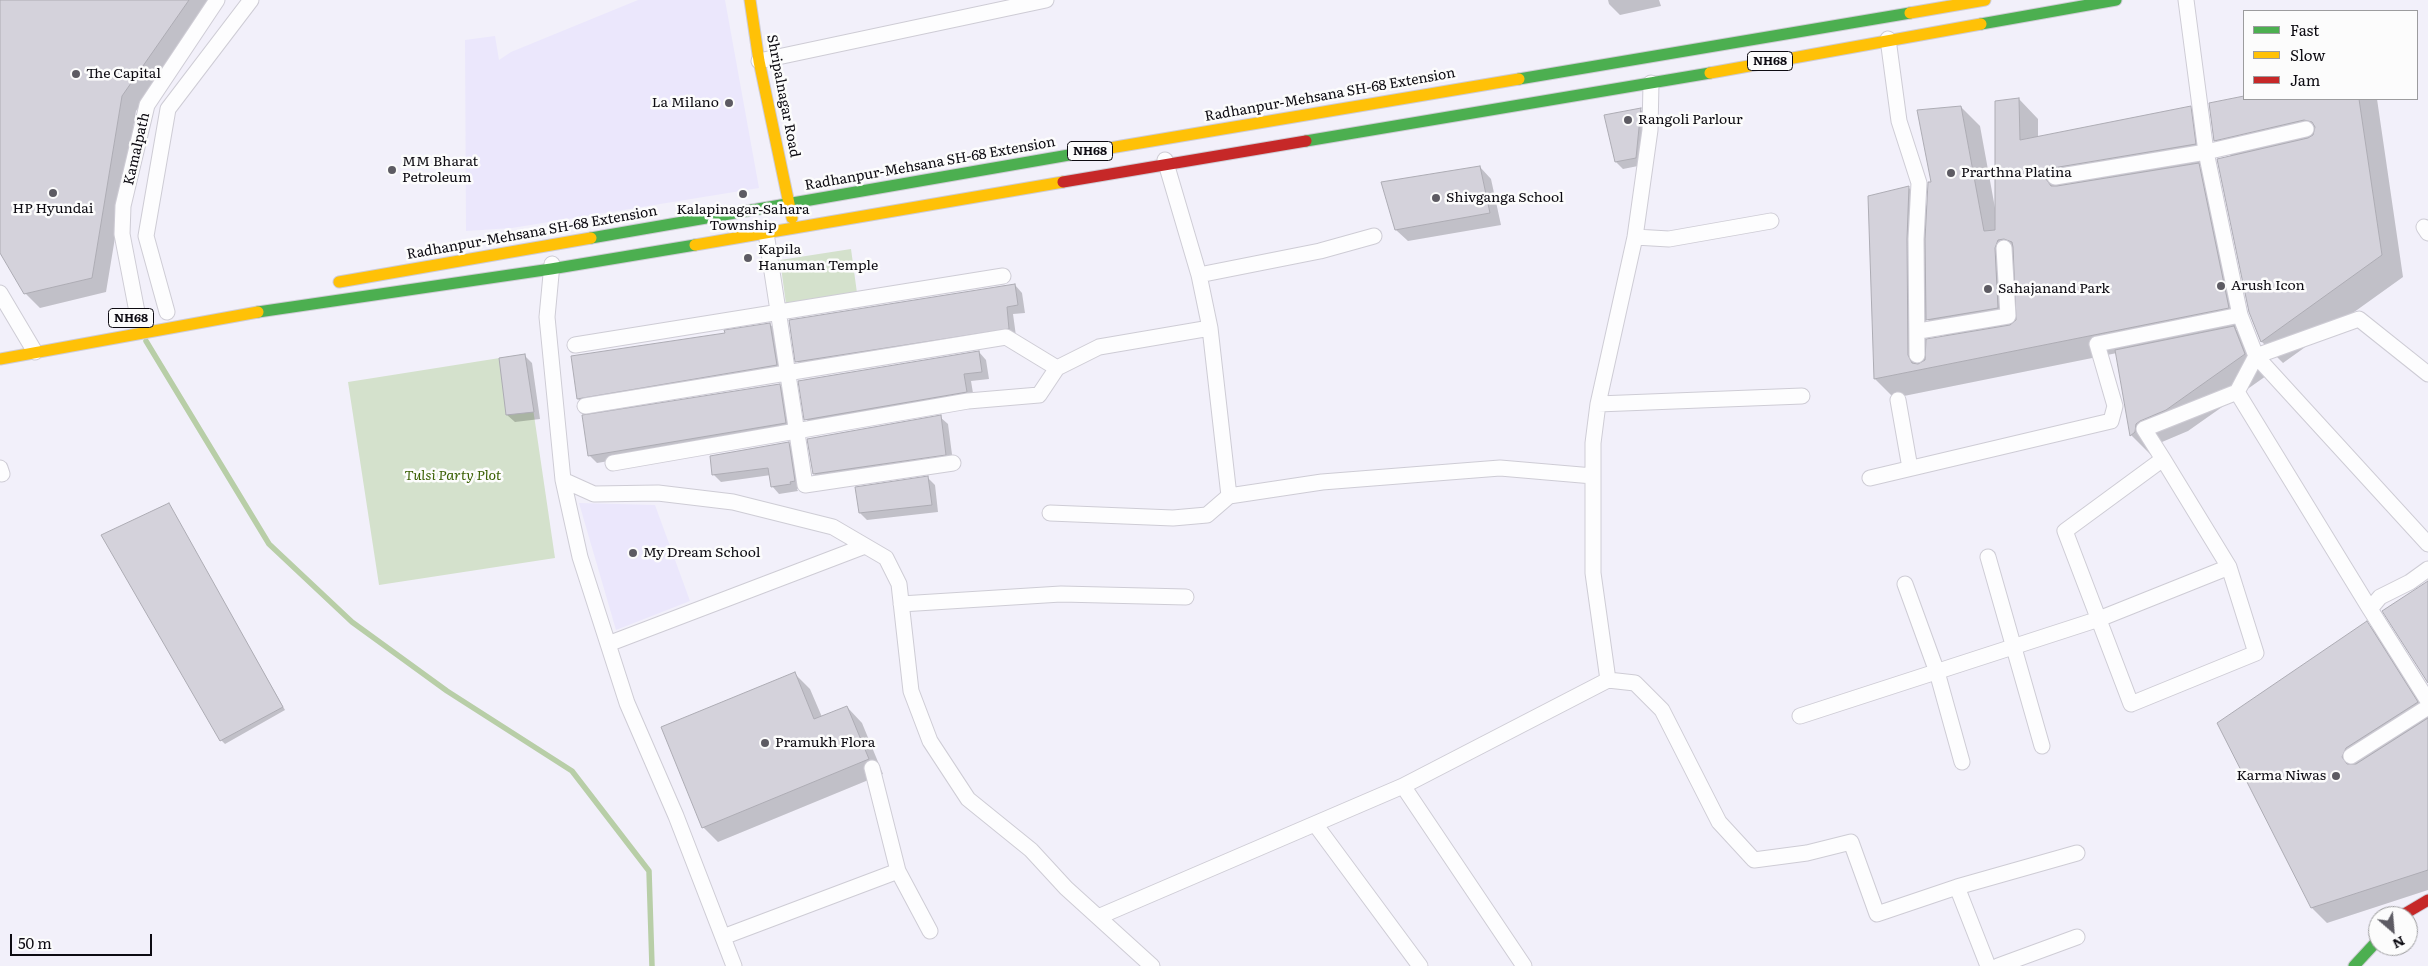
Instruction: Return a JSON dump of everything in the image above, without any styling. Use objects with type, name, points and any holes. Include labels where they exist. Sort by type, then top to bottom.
[{"type":"main road","name":"Shripalnagar Road","points":[[750,0],[759,60],[790,204],[793,228]]},
{"type":"main road","name":"NH68","points":[[0,359],[200,322],[551,269],[1651,83],[1888,39],[2116,0]]},
{"type":"main road","name":"Radhanpur-Mehsana SH-68 Extension","points":[[328,284],[1976,1]]},
{"type":"main road","points":[[22,338],[42,334]]},
{"type":"main road","points":[[2354,966],[2368,951]]},
{"type":"street","name":"Kamalpath","points":[[217,0],[147,105],[123,206],[122,234],[153,314],[146,236],[168,109],[251,0]]},
{"type":"street","points":[[759,60],[1023,2],[1046,0]]},
{"type":"street","points":[[2186,0],[2206,152],[2240,315],[2256,356],[2428,544]]},
{"type":"street","points":[[1975,24],[1976,1]]},
{"type":"street","points":[[1888,39],[1899,121],[1919,183],[1916,239],[1919,331],[1917,355]]},
{"type":"street","points":[[1608,680],[1592,573],[1593,443],[1598,404],[1636,237],[1650,130],[1651,83]]},
{"type":"street","points":[[2055,177],[2206,152],[2306,129]]},
{"type":"street","points":[[1158,140],[1198,275],[1210,328],[1229,496]]},
{"type":"street","points":[[1636,237],[1669,239],[1771,220]]},
{"type":"street","points":[[766,233],[805,485],[953,463]]},
{"type":"street","points":[[1198,275],[1320,251],[1374,236]]},
{"type":"street","points":[[553,245],[547,317],[562,480],[580,557],[627,703],[676,816],[734,966]]},
{"type":"street","points":[[1919,331],[2008,316],[2004,248]]},
{"type":"street","points":[[575,345],[1003,276]]},
{"type":"street","points":[[0,292],[22,338],[35,352]]},
{"type":"street","points":[[1870,478],[2111,421],[2115,406],[2097,344],[2240,315]]},
{"type":"street","points":[[2163,459],[2065,531],[2131,704],[2256,653],[2229,567],[2163,459],[2144,429],[2237,392],[2256,356],[2359,319],[2428,374]]},
{"type":"street","points":[[613,463],[968,401],[1039,394],[1057,368],[1098,347],[1210,328]]},
{"type":"street","points":[[585,406],[1006,337],[1057,368]]},
{"type":"street","points":[[2237,392],[2428,700]]},
{"type":"street","points":[[1598,404],[1802,396]]},
{"type":"street","points":[[1898,400],[1910,468]]},
{"type":"street","points":[[1050,513],[1173,518],[1207,515],[1229,496],[1322,482],[1500,468],[1593,476]]},
{"type":"street","points":[[562,480],[594,494],[658,493],[732,502],[833,527],[886,558],[899,584],[911,691],[930,741],[968,798],[1031,850],[1066,888],[1152,966]]},
{"type":"street","points":[[608,644],[865,546]]},
{"type":"street","points":[[1988,557],[2042,746]]},
{"type":"street","points":[[1800,716],[2099,620],[2229,567]]},
{"type":"street","points":[[2370,609],[2380,597],[2410,582],[2428,569]]},
{"type":"street","points":[[1905,584],[1937,672],[1962,762]]},
{"type":"street","points":[[901,604],[1062,594],[1186,597]]},
{"type":"street","points":[[1098,917],[1403,786],[1608,680],[1635,683],[1662,710],[1720,822],[1754,860],[1807,853],[1851,842],[1877,914],[1957,887],[2077,853]]},
{"type":"street","points":[[2350,756],[2428,707]]},
{"type":"street","points":[[872,768],[898,871],[930,931]]},
{"type":"street","points":[[1403,786],[1524,966]]},
{"type":"street","points":[[1315,824],[1420,966]]},
{"type":"street","points":[[723,937],[898,871]]},
{"type":"street","points":[[1957,887],[1988,966]]},
{"type":"street","points":[[1998,966],[2077,937]]},
{"type":"shaded area","points":[[638,0],[725,0],[759,188],[512,228],[466,231],[465,40],[495,36],[499,60],[511,52]]},
{"type":"shaded area","name":"My Dream School","points":[[579,503],[655,505],[690,601],[616,630]]},
{"type":"green space","points":[[851,249],[857,293],[786,304],[780,260]]},
{"type":"green space","name":"Tulsi Party Plot","points":[[525,354],[555,558],[379,585],[348,382]]},
{"type":"building","points":[[0,0],[189,0],[122,96],[92,278],[24,294],[0,253]]},
{"type":"building","points":[[2243,96],[2243,100],[2359,100],[2382,255],[2261,342],[2249,312],[2217,159],[2308,138],[2313,135],[2315,127],[2312,122],[2304,120],[2214,141],[2209,103]]},
{"type":"building","points":[[2019,98],[2020,140],[2191,106],[2196,144],[2053,168],[2046,173],[2046,179],[2051,186],[2057,186],[2199,163],[2229,308],[1874,379],[1868,196],[1909,186],[1907,239],[1908,355],[1912,363],[1918,364],[1925,360],[1926,339],[2010,325],[2016,320],[2013,247],[2012,242],[2004,239],[1998,240],[1995,248],[1998,308],[1926,320],[1925,239],[1928,182],[1931,182],[1917,110],[1961,106],[1984,231],[1995,230],[1995,101]]},
{"type":"building","points":[[1641,108],[1636,158],[1615,162],[1604,115]]},
{"type":"building","name":"Shivganga School","points":[[1480,166],[1490,213],[1395,230],[1381,182]]},
{"type":"building","points":[[1015,284],[1018,305],[1007,307],[1009,329],[795,362],[789,320]]},
{"type":"building","points":[[770,323],[777,365],[577,399],[571,356],[725,333],[724,330]]},
{"type":"building","points":[[2234,326],[2245,354],[2166,410],[2140,421],[2136,424],[2135,432],[2130,436],[2115,350]]},
{"type":"building","points":[[979,351],[982,372],[964,374],[967,392],[804,420],[798,381]]},
{"type":"building","points":[[525,354],[534,412],[506,415],[499,358]]},
{"type":"building","points":[[780,384],[786,423],[588,456],[582,415]]},
{"type":"building","points":[[941,415],[946,455],[813,474],[807,439]]},
{"type":"building","points":[[789,442],[795,481],[790,482],[791,484],[771,487],[768,468],[712,475],[710,456]]},
{"type":"building","points":[[928,476],[932,505],[859,513],[855,487]]},
{"type":"building","points":[[169,503],[283,707],[220,741],[101,535]]},
{"type":"building","points":[[2428,581],[2428,683],[2382,611]]},
{"type":"building","name":"Karma Niwas","points":[[2367,621],[2418,702],[2346,748],[2342,757],[2347,764],[2356,764],[2428,718],[2428,870],[2311,908],[2217,723]]},
{"type":"building","name":"Pramukh Flora","points":[[795,672],[814,719],[847,706],[869,759],[702,828],[661,727]]},
{"type":"waterway","points":[[146,341],[269,544],[352,622],[447,691],[572,771],[649,871],[652,966]]},
{"type":"traffic: fast","points":[[1981,24],[2116,0]]},
{"type":"traffic: fast","points":[[1519,79],[1910,13]]},
{"type":"traffic: fast","points":[[1306,141],[1710,73]]},
{"type":"traffic: fast","points":[[591,238],[1092,151]]},
{"type":"traffic: fast","points":[[258,312],[551,269],[695,245]]},
{"type":"traffic: fast","points":[[2354,966],[2368,951]]},
{"type":"traffic: slow","points":[[750,0],[759,61],[792,218]]},
{"type":"traffic: slow","points":[[1910,13],[1985,0]]},
{"type":"traffic: slow","points":[[1710,73],[1981,24]]},
{"type":"traffic: slow","points":[[1092,151],[1519,79]]},
{"type":"traffic: slow","points":[[695,245],[1063,182]]},
{"type":"traffic: slow","points":[[339,282],[591,238]]},
{"type":"traffic: slow","points":[[0,359],[258,312]]},
{"type":"traffic: jam","points":[[1063,182],[1306,141]]},
{"type":"traffic: jam","points":[[2418,906],[2428,900]]},
{"type":"place","name":"The Capital","points":[[76,74]]},
{"type":"place","name":"La Milano","points":[[729,103]]},
{"type":"place","name":"Rangoli Parlour","points":[[1628,120]]},
{"type":"place","name":"MM Bharat Petroleum","points":[[392,170]]},
{"type":"place","name":"Prarthna Platina","points":[[1951,173]]},
{"type":"place","name":"HP Hyundai","points":[[53,193]]},
{"type":"place","name":"Kalapinagar-Sahara Township","points":[[743,194]]},
{"type":"place","name":"Shivganga School","points":[[1436,198]]},
{"type":"place","name":"Kapila Hanuman Temple","points":[[748,258]]},
{"type":"place","name":"Arush Icon","points":[[2221,286]]},
{"type":"place","name":"Sahajanand Park","points":[[1988,289]]},
{"type":"place","name":"My Dream School","points":[[633,553]]},
{"type":"place","name":"Pramukh Flora","points":[[765,743]]},
{"type":"place","name":"Karma Niwas","points":[[2336,776]]}]
